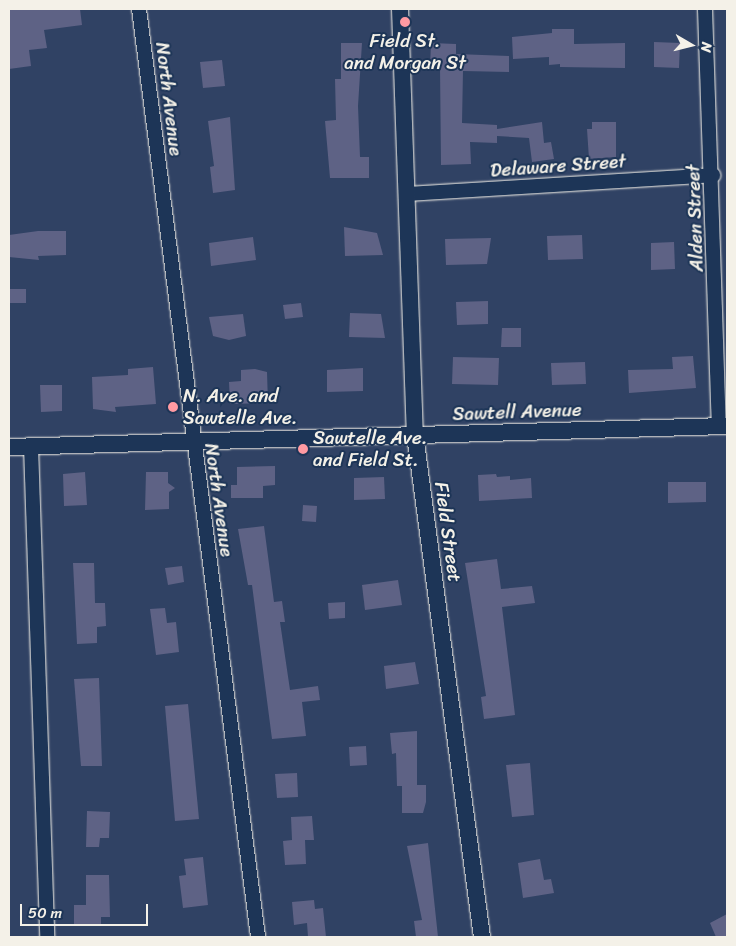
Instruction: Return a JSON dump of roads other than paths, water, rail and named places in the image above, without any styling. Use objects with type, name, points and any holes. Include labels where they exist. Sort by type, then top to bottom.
[{"type":"street","name":"North Avenue","points":[[139,9],[258,937]]},
{"type":"street","name":"Field Street","points":[[400,9],[414,435],[482,937]]},
{"type":"street","name":"Alden Street","points":[[706,9],[723,426]]},
{"type":"street","name":"Delaware Street","points":[[406,194],[713,175]]},
{"type":"street","name":"Sawtell Avenue","points":[[9,447],[723,426]]},
{"type":"street","points":[[31,446],[47,937]]},
{"type":"place","name":"Field St. and Morgan St","points":[[405,22]]},
{"type":"place","name":"N. Ave. and Sawtelle Ave.","points":[[173,407]]},
{"type":"place","name":"Sawtelle Ave. and Field St.","points":[[303,449]]}]
